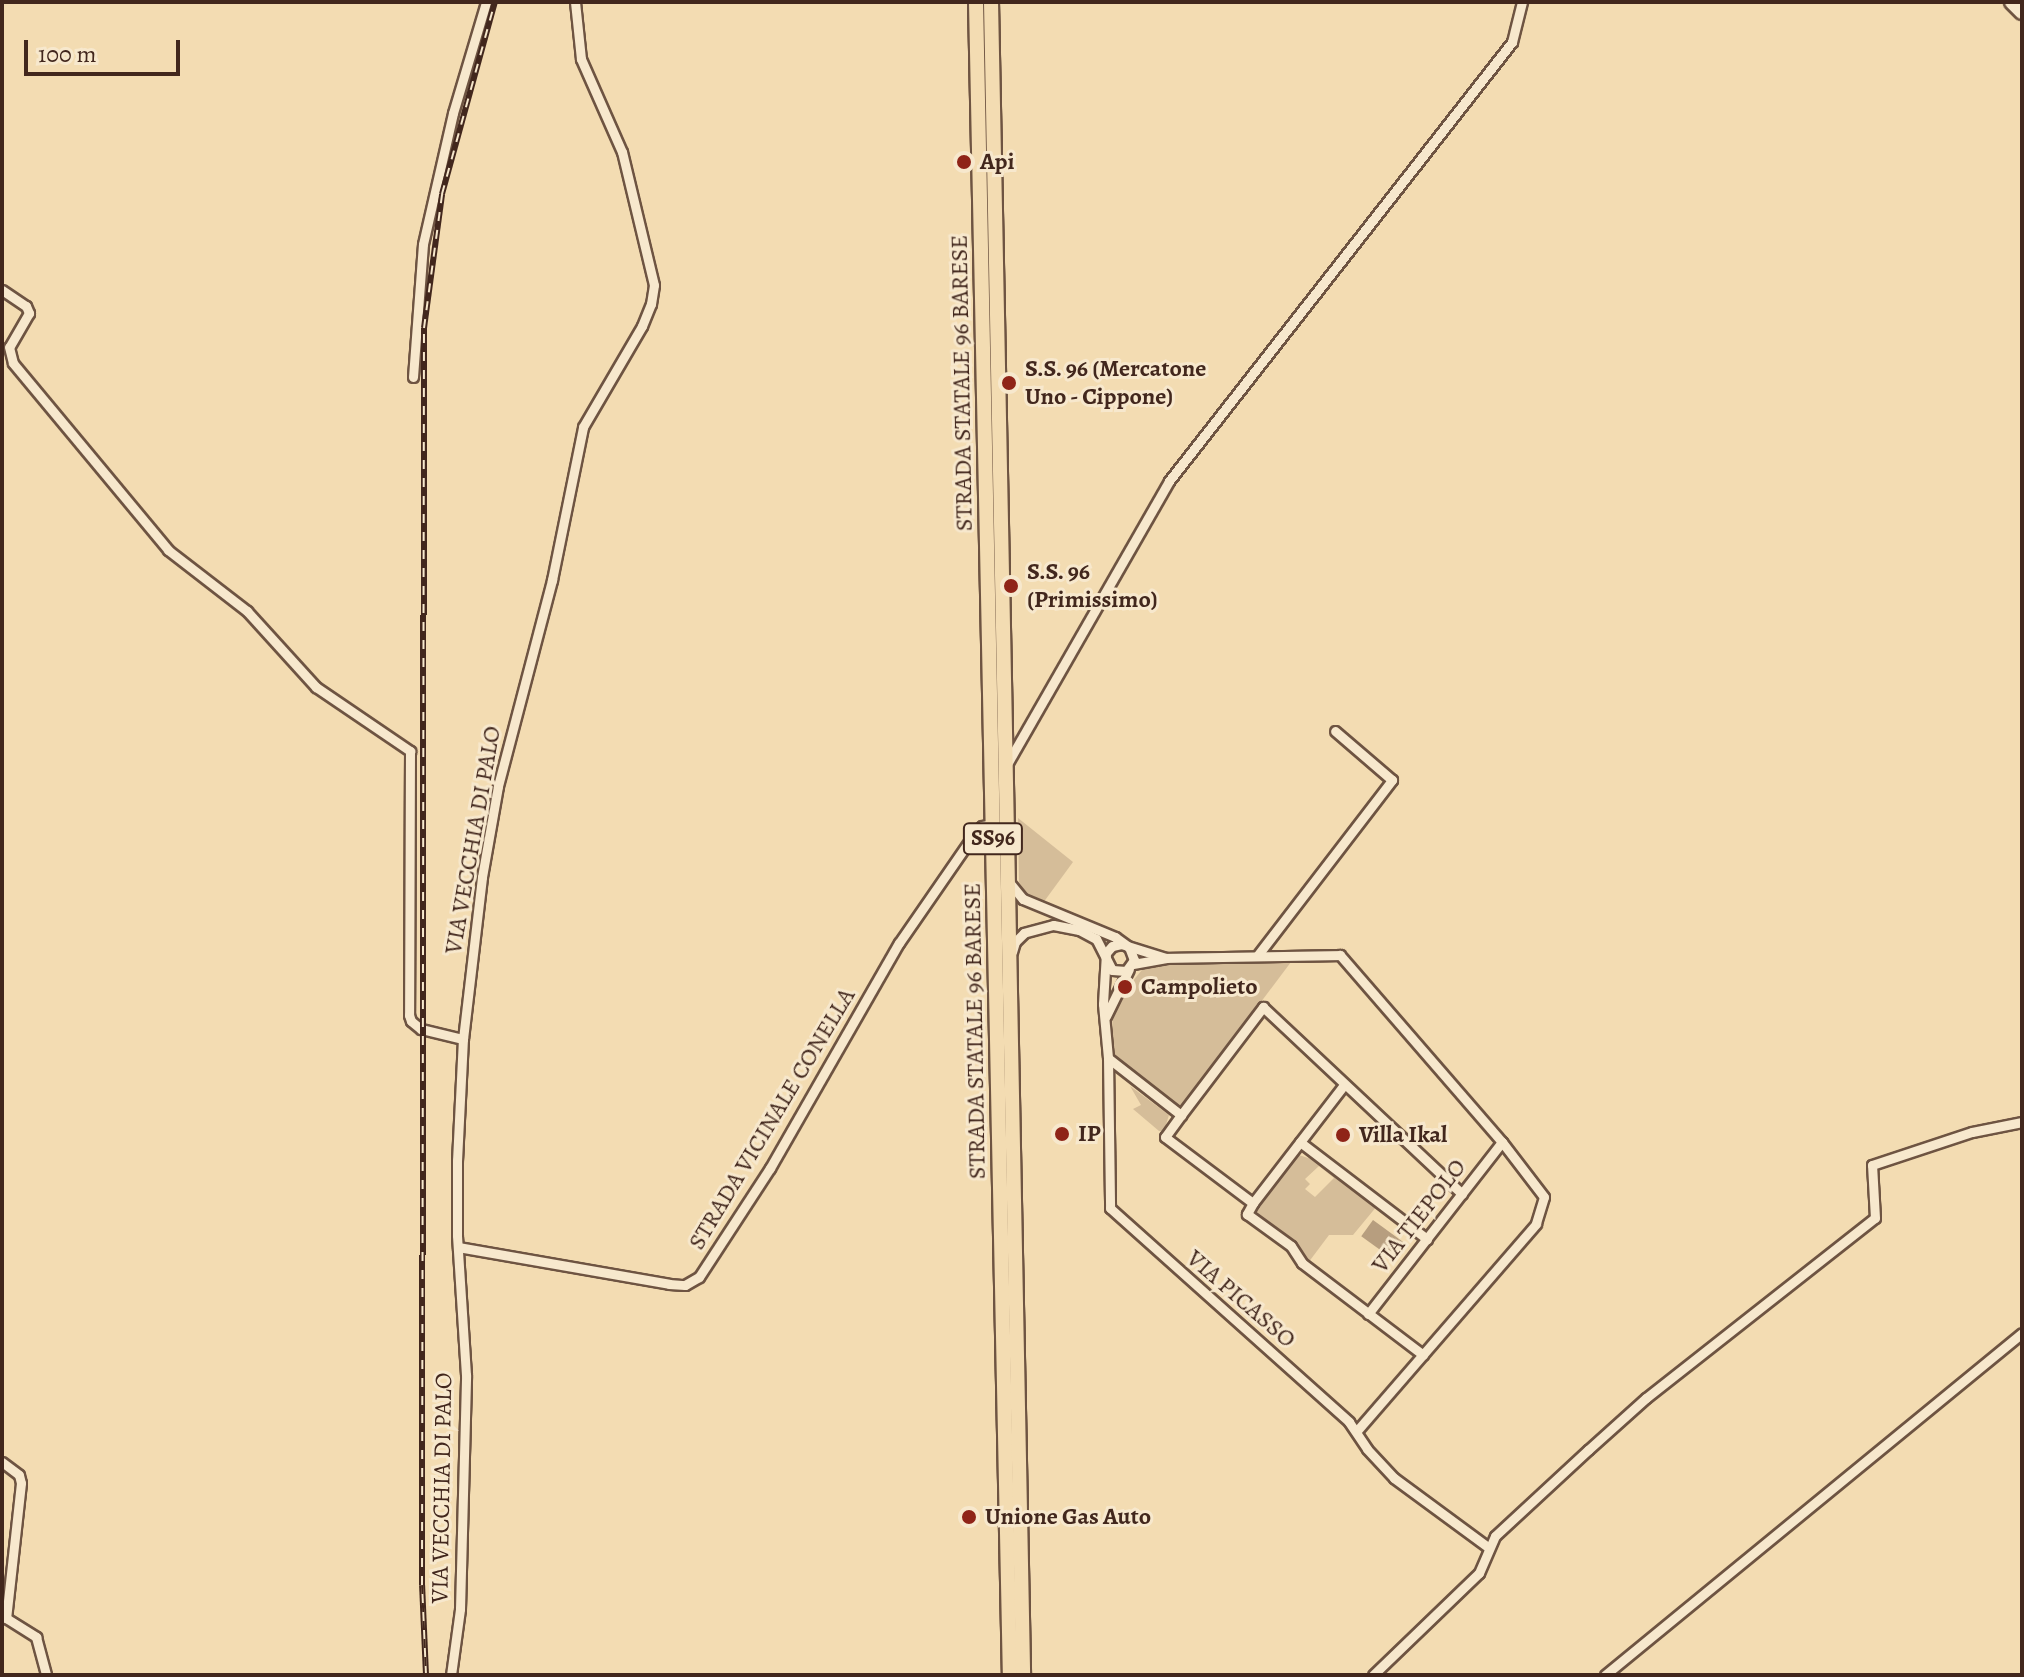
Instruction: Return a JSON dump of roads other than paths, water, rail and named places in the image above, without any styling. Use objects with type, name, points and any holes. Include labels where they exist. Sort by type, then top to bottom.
[{"type":"main road","name":"STRADA STATALE 96 BARESE","points":[[976,2],[1010,1675]]},
{"type":"main road","name":"STRADA STATALE 96 BARESE","points":[[991,2],[1023,1675]]},
{"type":"main road","points":[[2012,2],[2022,12]]},
{"type":"street","points":[[413,377],[423,244],[445,142],[486,2]]},
{"type":"street","name":"VIA VECCHIA DI PALO","points":[[451,1675],[460,1609],[466,1375],[456,1187],[463,1039],[482,877],[498,786],[552,580],[583,427],[642,326],[651,304],[654,285],[622,152],[581,59],[575,2]]},
{"type":"street","points":[[1005,767],[1169,481],[1512,42],[1522,2]]},
{"type":"street","points":[[2,290],[26,306],[29,313],[9,347],[13,363],[168,550],[247,611],[316,687],[410,751],[409,1015],[421,1029],[463,1039]]},
{"type":"street","points":[[1257,956],[1392,780],[1335,731]]},
{"type":"street","name":"STRADA VICINALE CONELLA","points":[[458,1247],[669,1284],[685,1285],[699,1277],[764,1179],[899,943],[975,833],[982,826],[993,824]]},
{"type":"street","points":[[1006,872],[1011,887],[1023,899],[1125,945],[1166,958]]},
{"type":"street","points":[[1009,963],[1015,942],[1024,933],[1053,925],[1087,933],[1096,939],[1109,967],[1117,972],[1166,958],[1340,955],[1502,1142],[1544,1197],[1536,1224],[1357,1431]]},
{"type":"street","points":[[1106,958],[1112,946],[1125,945]]},
{"type":"street","points":[[1106,1016],[1132,966],[1134,955],[1125,945]]},
{"type":"street","name":"VIA PICASSO","points":[[1106,958],[1109,1200],[1114,1214],[1357,1431],[1367,1449],[1394,1478],[1488,1547]]},
{"type":"street","points":[[1253,1203],[1165,1137],[1263,1007],[1462,1194]]},
{"type":"street","points":[[1108,1058],[1181,1115]]},
{"type":"street","points":[[1344,1085],[1247,1214],[1291,1246],[1302,1263],[1423,1355]]},
{"type":"street","points":[[1373,1675],[1479,1573],[1488,1547],[1527,1506],[1646,1398],[1875,1218],[1872,1165],[1972,1132],[2022,1122]]},
{"type":"street","points":[[1300,1142],[1427,1239]]},
{"type":"street","name":"VIA TIEPOLO","points":[[1368,1314],[1502,1142]]},
{"type":"street","points":[[1605,1675],[2022,1333]]},
{"type":"street","points":[[2,1462],[19,1475],[21,1483],[6,1618],[36,1637],[46,1675]]},
{"type":"railway","points":[[426,1675],[422,1585],[424,328],[442,194],[495,2]]},
{"type":"place","name":"Api","points":[[964,162]]},
{"type":"place","name":"S.S. 96 (Mercatone Uno - Cippone)","points":[[1009,383]]},
{"type":"place","name":"S.S. 96 (Primissimo)","points":[[1011,586]]},
{"type":"place","name":"Campolieto","points":[[1125,987]]},
{"type":"place","name":"IP","points":[[1062,1134]]},
{"type":"place","name":"Villa Ikal","points":[[1343,1135]]},
{"type":"place","name":"Unione Gas Auto","points":[[969,1517]]}]
